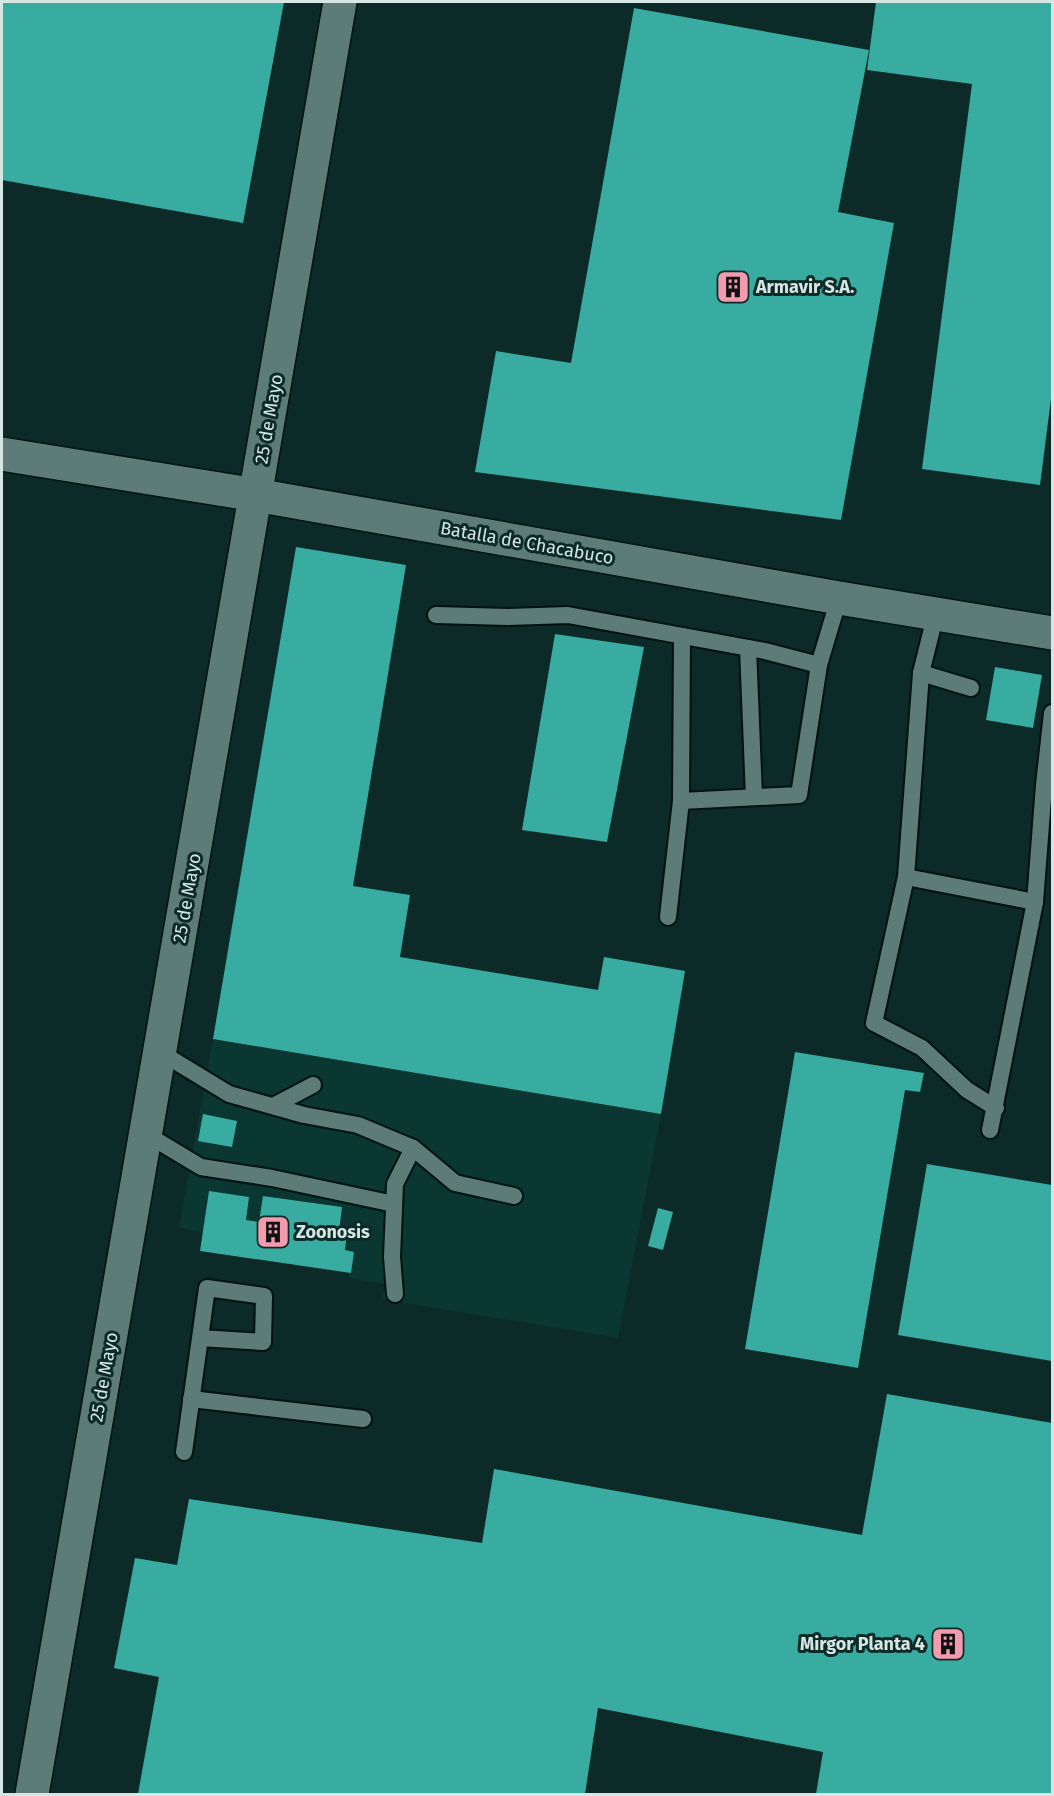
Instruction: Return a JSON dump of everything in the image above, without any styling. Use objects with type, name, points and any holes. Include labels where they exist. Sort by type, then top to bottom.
[{"type":"street","name":"25 de Mayo","points":[[32,1794],[340,2]]},
{"type":"street","name":"Batalla de Chacabuco","points":[[2,454],[256,495],[839,598],[1053,633]]},
{"type":"lane","points":[[681,801],[799,795],[819,665],[839,598]]},
{"type":"lane","points":[[936,613],[921,673],[906,877],[874,1023],[922,1048],[968,1090],[996,1108]]},
{"type":"lane","points":[[436,615],[508,617],[568,615],[748,648],[819,665]]},
{"type":"lane","points":[[669,917],[681,801],[682,636]]},
{"type":"lane","points":[[748,648],[754,797]]},
{"type":"lane","points":[[921,673],[971,688]]},
{"type":"lane","points":[[990,1130],[1035,902],[1044,785],[1053,712]]},
{"type":"lane","points":[[906,877],[1035,902]]},
{"type":"lane","points":[[160,1052],[229,1094],[304,1115],[357,1125],[413,1148],[455,1183],[514,1196]]},
{"type":"lane","points":[[273,1106],[313,1085]]},
{"type":"lane","points":[[146,1134],[201,1167],[272,1178],[394,1204]]},
{"type":"lane","points":[[395,1294],[392,1257],[395,1184],[413,1148]]},
{"type":"lane","points":[[184,1452],[207,1288],[264,1296],[263,1342],[200,1338]]},
{"type":"lane","points":[[191,1399],[363,1419]]},
{"type":"shaded area","points":[[213,1039],[661,1114],[618,1338],[382,1299],[385,1284],[349,1278],[354,1252],[345,1250],[347,1233],[339,1232],[342,1207],[264,1196],[259,1222],[246,1220],[209,1191],[203,1233],[179,1227]]},
{"type":"building","points":[[2,2],[284,2],[243,223],[2,180]]},
{"type":"building","points":[[876,2],[1052,2],[1052,391],[1040,485],[922,469],[972,84],[867,70]]},
{"type":"building","name":"Armavir S.A.","points":[[634,8],[869,50],[838,212],[894,223],[841,520],[475,472],[496,351],[571,363]]},
{"type":"building","points":[[296,547],[406,565],[353,886],[410,895],[400,957],[598,990],[604,957],[685,971],[661,1114],[213,1039]]},
{"type":"building","points":[[555,634],[644,647],[607,842],[522,830]]},
{"type":"building","points":[[995,667],[1042,675],[1033,728],[986,720]]},
{"type":"building","points":[[795,1052],[924,1073],[920,1092],[905,1090],[858,1368],[745,1349]]},
{"type":"building","points":[[203,1114],[237,1121],[232,1147],[198,1141]]},
{"type":"building","points":[[927,1164],[1052,1185],[1052,1361],[898,1335]]},
{"type":"building","name":"Zoonosis","points":[[209,1191],[249,1197],[246,1220],[259,1222],[263,1196],[342,1207],[339,1232],[347,1233],[345,1250],[354,1252],[351,1273],[200,1251]]},
{"type":"building","points":[[658,1208],[673,1212],[663,1250],[648,1246]]},
{"type":"building","points":[[887,1394],[1052,1423],[1052,1794],[816,1794],[823,1752],[598,1708],[585,1794],[138,1794],[159,1677],[114,1668],[135,1558],[177,1565],[189,1499],[482,1543],[494,1469],[862,1535]]},
{"type":"place","name":"Armavir S.A.","points":[[733,287]]},
{"type":"place","name":"Zoonosis","points":[[273,1232]]},
{"type":"place","name":"Mirgor Planta 4","points":[[948,1644]]}]
